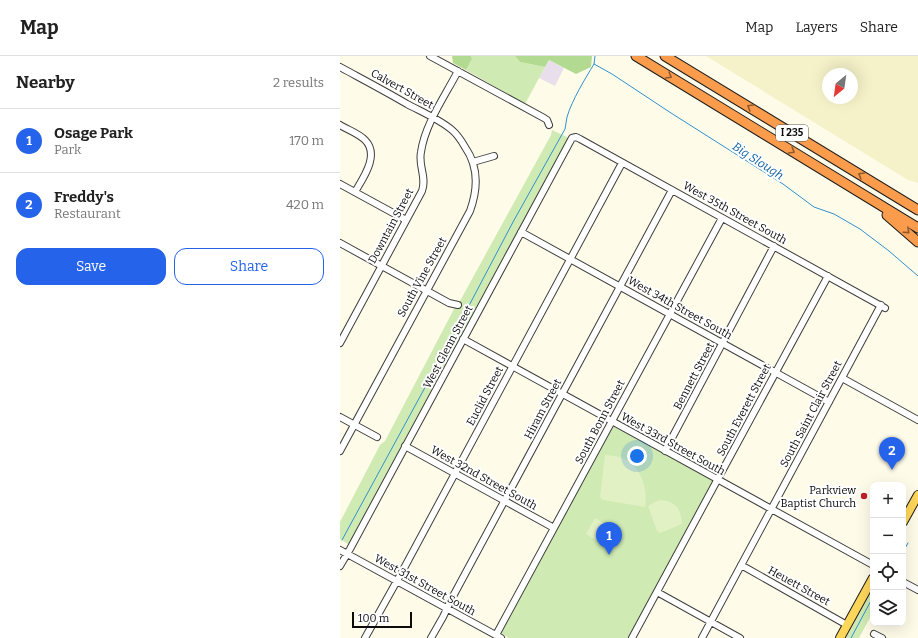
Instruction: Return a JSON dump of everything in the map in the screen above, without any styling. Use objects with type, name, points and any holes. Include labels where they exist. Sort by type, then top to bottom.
[{"type":"highway","name":"I 235","points":[[636,56],[918,228]]},
{"type":"highway","name":"I 235","points":[[666,56],[918,210]]},
{"type":"highway","points":[[876,184],[918,203]]},
{"type":"highway","points":[[855,189],[895,221],[918,242]]},
{"type":"main road","points":[[905,518],[918,495]]},
{"type":"main road","points":[[840,638],[870,583]]},
{"type":"street","points":[[430,56],[544,118],[547,120],[549,125]]},
{"type":"street","name":"Calvert Street","points":[[340,67],[433,118]]},
{"type":"street","name":"Downtain Street","points":[[340,343],[420,195],[424,185],[420,158],[425,134],[458,71]]},
{"type":"street","name":"South Vine Street","points":[[340,451],[470,211],[474,198],[476,174],[468,150],[458,135],[433,118]]},
{"type":"street","points":[[340,125],[364,139],[371,154],[367,169],[355,192]]},
{"type":"street","name":"West 35th Street South","points":[[574,137],[883,307]]},
{"type":"street","name":"West Glenn Street","points":[[340,566],[574,137]]},
{"type":"street","points":[[473,162],[494,156]]},
{"type":"street","name":"Euclid Street","points":[[365,638],[622,163]]},
{"type":"street","points":[[340,184],[406,220]]},
{"type":"street","name":"Hiram Street","points":[[431,638],[672,190]]},
{"type":"street","name":"South Bonn Street","points":[[498,637],[554,528],[722,218]]},
{"type":"street","name":"West 34th Street South","points":[[521,232],[829,402]]},
{"type":"street","points":[[340,243],[449,303],[458,305]]},
{"type":"street","name":"Bennett Street","points":[[665,451],[774,246]]},
{"type":"street","name":"South Everett Street","points":[[632,638],[828,276]]},
{"type":"street","name":"South Saint Clair Street","points":[[702,638],[842,378],[883,307]]},
{"type":"street","name":"West 33rd Street South","points":[[463,339],[870,563]]},
{"type":"street","points":[[842,378],[918,420]]},
{"type":"street","points":[[340,416],[377,437]]},
{"type":"street","name":"West 32nd Street South","points":[[405,446],[554,528]]},
{"type":"street","name":"West 31st Street South","points":[[340,550],[498,637]]},
{"type":"street","name":"Heuett Street","points":[[741,565],[847,625]]},
{"type":"street","points":[[906,584],[918,590]]},
{"type":"street","points":[[657,592],[740,638]]},
{"type":"street","points":[[874,634],[882,638]]},
{"type":"shaded area","points":[[706,56],[918,56],[918,183],[908,180]]},
{"type":"shaded area","points":[[549,60],[564,68],[555,86],[539,78]]},
{"type":"green space","points":[[452,56],[471,56],[472,59],[466,70],[453,63]]},
{"type":"green space","points":[[471,56],[515,56],[520,62],[545,67],[525,104],[466,70],[472,59]]},
{"type":"green space","points":[[515,56],[592,56],[591,67],[576,74],[549,60],[545,67],[520,62]]},
{"type":"green space","points":[[552,130],[569,138],[350,545],[340,539],[340,522],[380,445],[385,441],[455,307],[460,301],[551,135]]},
{"type":"green space","points":[[613,424],[715,480],[630,638],[509,638],[500,633]]},
{"type":"green space","points":[[605,455],[622,458],[630,463],[639,473],[646,493],[645,507],[603,500],[600,497]]},
{"type":"green space","points":[[660,500],[670,502],[677,507],[682,524],[660,533],[657,531],[648,506]]},
{"type":"green space","points":[[595,518],[605,524],[596,540],[586,534]]},
{"type":"green space","points":[[870,594],[870,618],[859,638],[846,638]]},
{"type":"waterway","name":"Big Slough","points":[[595,56],[594,64],[612,74],[783,184],[814,207],[834,214],[860,229],[918,276]]},
{"type":"waterway","points":[[342,540],[513,222],[565,129],[567,117],[572,104],[594,64]]},
{"type":"waterway","points":[[906,547],[908,543]]},
{"type":"waterway","points":[[851,638],[870,603]]},
{"type":"place","name":"Freddy's","points":[[892,470]]},
{"type":"place","name":"Parkview Baptist Church","points":[[864,496]]},
{"type":"place","name":"Osage Park","points":[[609,555]]}]
